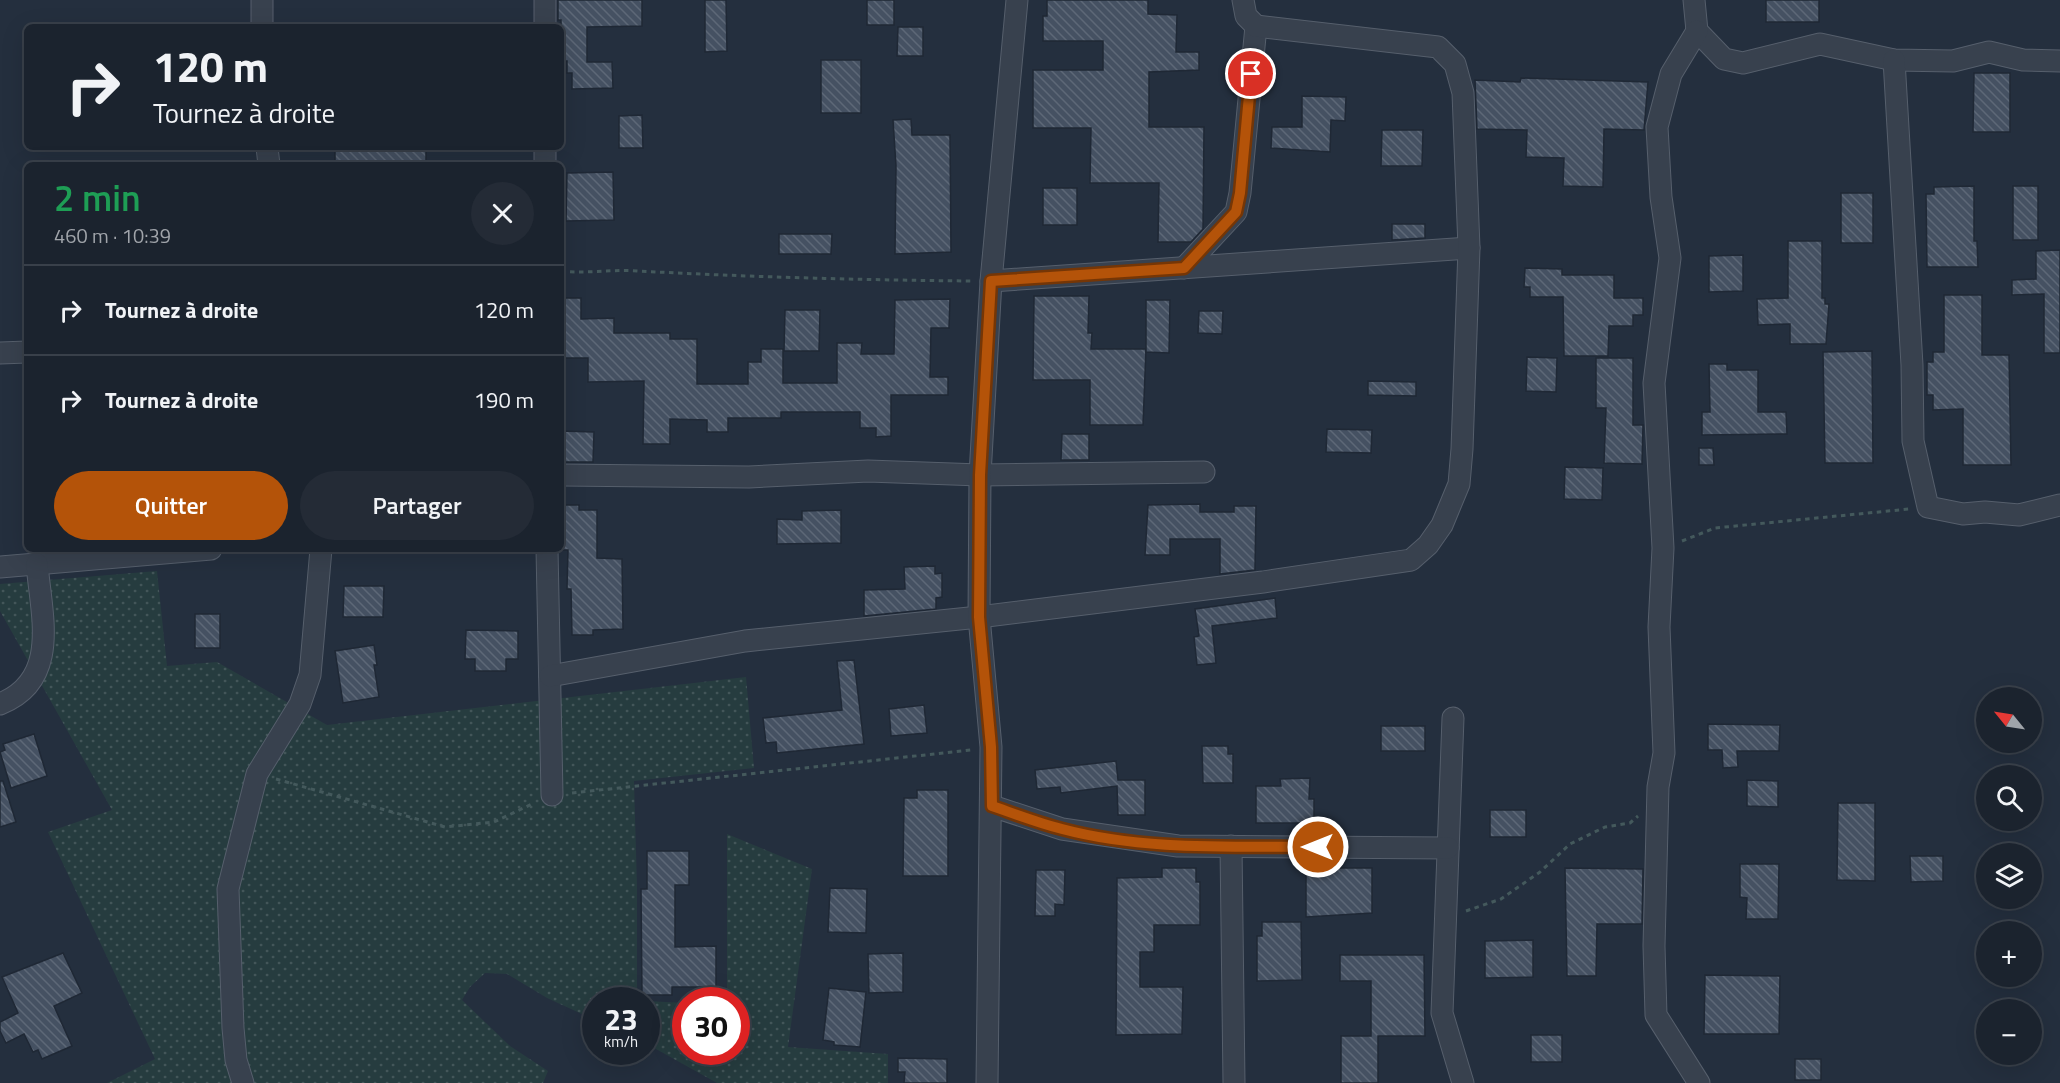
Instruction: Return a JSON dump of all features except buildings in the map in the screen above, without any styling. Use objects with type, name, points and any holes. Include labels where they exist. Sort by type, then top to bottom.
[{"type":"street","points":[[262,0],[262,24]]},
{"type":"street","points":[[544,0],[545,24]]},
{"type":"street","points":[[987,1083],[992,806],[991,747],[979,617],[980,475],[991,281],[1017,0]]},
{"type":"street","points":[[550,676],[745,641],[979,617],[1263,582],[1412,560],[1428,545],[1442,525],[1459,484],[1469,248],[1463,93],[1455,64],[1438,47],[1256,26],[1246,16],[1242,0]]},
{"type":"street","points":[[1694,0],[1697,31],[1671,74],[1657,127],[1661,197],[1670,258],[1654,382],[1664,548],[1659,627],[1664,753],[1658,787],[1654,946],[1656,1015],[1700,1083]]},
{"type":"street","points":[[1184,268],[1236,212],[1240,193],[1256,26]]},
{"type":"street","points":[[1697,31],[1724,59],[1743,63],[1820,44],[1894,60],[1953,61],[1989,52],[2023,60],[2060,61]]},
{"type":"street","points":[[1894,60],[1912,365],[1913,441],[1928,507],[1963,514],[1985,512],[2019,515],[2060,505]]},
{"type":"street","points":[[991,281],[1469,248]]},
{"type":"street","points":[[0,353],[24,352]]},
{"type":"street","points":[[564,475],[749,477],[868,471],[980,475],[1204,472]]},
{"type":"street","points":[[0,567],[176,552]]},
{"type":"street","points":[[243,1083],[236,1060],[233,1028],[228,889],[257,774],[300,704],[310,675],[321,552]]},
{"type":"street","points":[[547,552],[552,795]]},
{"type":"street","points":[[0,704],[30,683],[42,664],[44,644],[37,564]]},
{"type":"street","points":[[1453,718],[1442,1013],[1463,1083]]},
{"type":"street","points":[[992,806],[1062,830],[1140,842],[1231,846],[1448,848]]},
{"type":"street","points":[[1231,846],[1234,1083]]},
{"type":"path","points":[[564,271],[586,273],[621,270],[810,280],[991,281]]},
{"type":"path","points":[[1664,548],[1715,528],[1928,507]]},
{"type":"path","points":[[257,774],[445,827],[494,822],[552,795],[991,747]]},
{"type":"path","points":[[1447,918],[1501,899],[1540,872],[1570,844],[1605,828],[1630,823],[1638,816]]},
{"type":"green space","points":[[157,571],[167,666],[217,662],[327,725],[746,677],[754,768],[634,781],[637,987],[582,987],[582,1014],[547,998],[507,974],[485,973],[470,987],[462,1000],[510,1046],[548,1071],[543,1083],[107,1083],[155,1059],[48,832],[112,810],[0,611],[0,584]]},
{"type":"green space","points":[[727,834],[812,869],[788,1047],[888,1054],[888,1083],[717,1083],[685,1065],[750,1065],[750,987],[727,987]]},
{"type":"green space","points":[[660,1002],[672,1002],[672,1058],[660,1051]]},
{"type":"route","points":[[1251,74],[1240,193],[1236,212],[1184,268],[991,281],[980,475],[979,617],[991,747],[992,806],[1062,830],[1140,842],[1178,846],[1318,847]]}]
